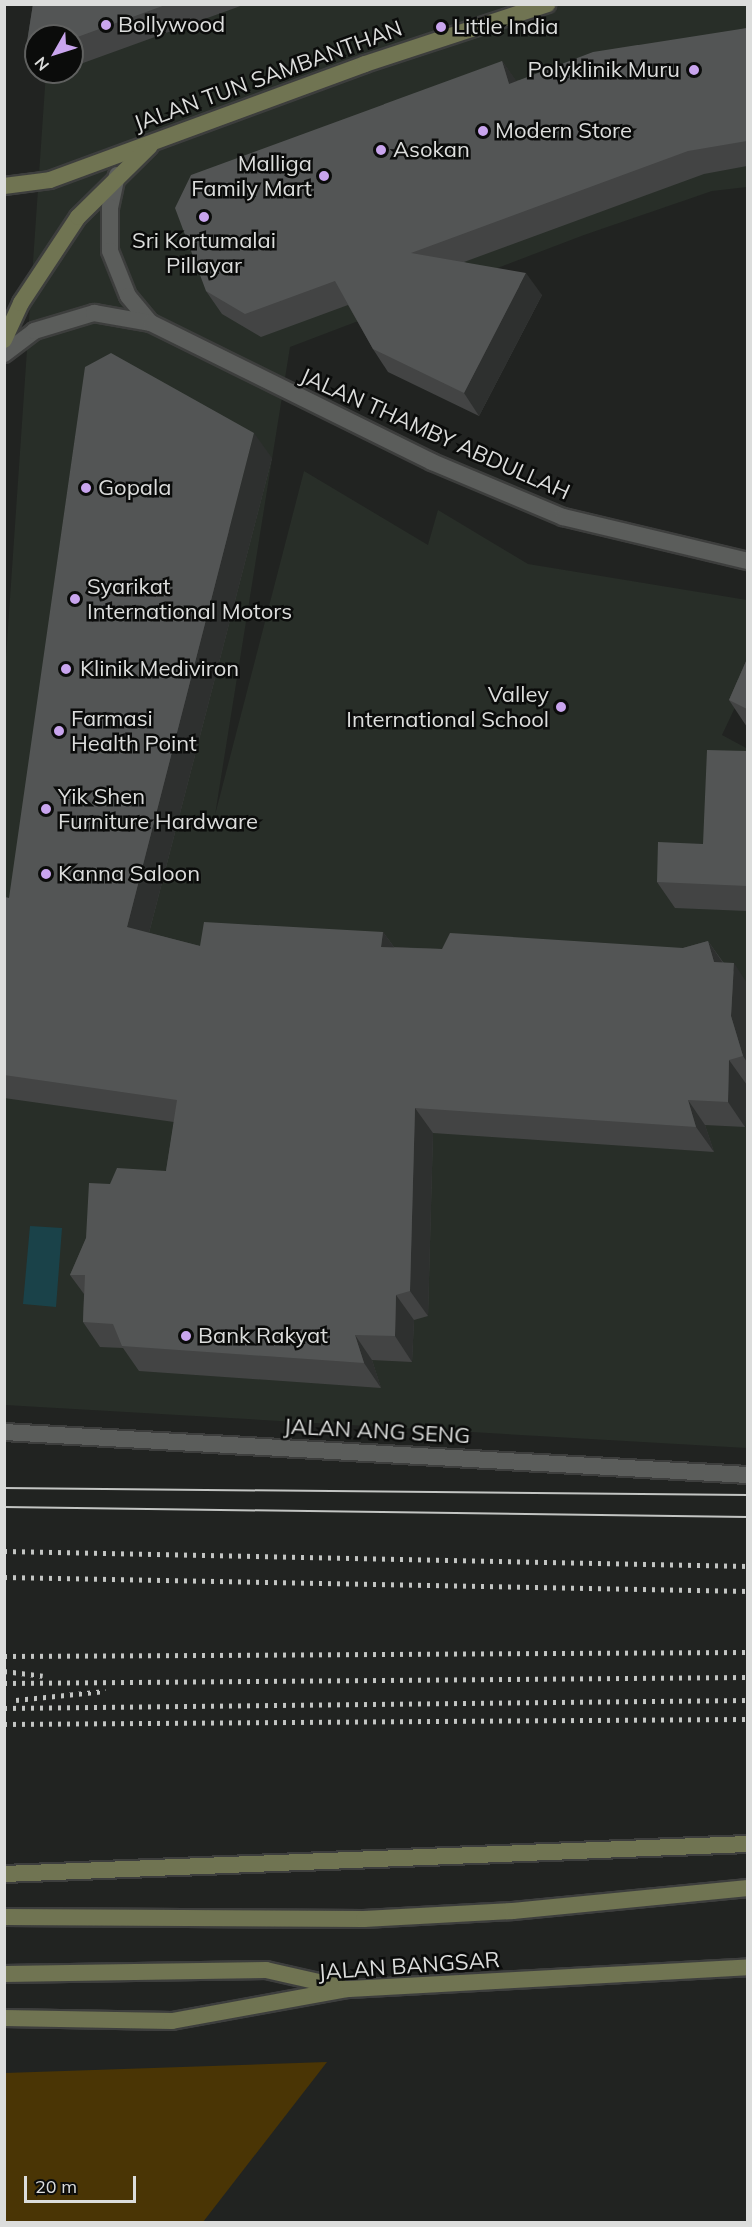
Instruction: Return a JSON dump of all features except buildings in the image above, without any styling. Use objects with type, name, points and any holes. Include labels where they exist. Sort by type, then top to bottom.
[{"type":"main road","name":"JALAN TUN SAMBANTHAN","points":[[4,186],[50,180],[493,20],[547,4]]},
{"type":"main road","points":[[4,340],[21,303],[78,217],[117,175],[157,140]]},
{"type":"main road","points":[[4,1874],[747,1844]]},
{"type":"main road","points":[[4,1917],[364,1919],[513,1911],[747,1888]]},
{"type":"main road","name":"JALAN BANGSAR","points":[[4,2018],[172,2021],[348,1989],[747,1967]]},
{"type":"main road","points":[[4,1974],[266,1970],[348,1989]]},
{"type":"street","name":"JALAN THAMBY ABDULLAH","points":[[117,175],[110,207],[110,251],[128,296],[151,323]]},
{"type":"street","name":"JALAN THAMBY ABDULLAH","points":[[4,354],[34,331],[94,313],[151,323],[432,462],[563,518],[747,561]]},
{"type":"street","name":"JALAN ANG SENG","points":[[4,1432],[747,1474]]},
{"type":"shaded area","points":[[51,5],[747,5],[747,187],[712,191],[584,235],[290,347],[215,815],[304,471],[428,545],[438,510],[528,564],[747,600],[747,682],[722,735],[748,749],[747,1448],[5,1405],[4,686],[45,84],[84,84],[84,24],[64,24]]},
{"type":"shaded area","points":[[327,2062],[203,2222],[5,2222],[5,2073]]},
{"type":"water","points":[[30,1226],[62,1228],[56,1307],[23,1304]]},
{"type":"tram line","points":[[4,1488],[748,1495]]},
{"type":"tram line","points":[[4,1507],[748,1517]]},
{"type":"railway","points":[[4,1551],[748,1566]]},
{"type":"railway","points":[[4,1577],[748,1591]]},
{"type":"railway","points":[[4,1656],[748,1652]]},
{"type":"railway","points":[[4,1671],[43,1676]]},
{"type":"railway","points":[[4,1683],[748,1677]]},
{"type":"railway","points":[[16,1700],[106,1691]]},
{"type":"railway","points":[[4,1708],[748,1700]]},
{"type":"railway","points":[[4,1724],[748,1719]]},
{"type":"place","name":"Bollywood","points":[[106,25]]},
{"type":"place","name":"Little India","points":[[441,27]]},
{"type":"place","name":"Polyklinik Muru","points":[[694,70]]},
{"type":"place","name":"Modern Store","points":[[483,131]]},
{"type":"place","name":"Asokan","points":[[381,150]]},
{"type":"place","name":"Malliga Family Mart","points":[[324,176]]},
{"type":"place","name":"Sri Kortumalai Pillayar","points":[[204,217]]},
{"type":"place","name":"Gopala","points":[[86,488]]},
{"type":"place","name":"Syarikat International Motors","points":[[75,599]]},
{"type":"place","name":"Klinik Mediviron","points":[[66,669]]},
{"type":"place","name":"Valley International School","points":[[561,707]]},
{"type":"place","name":"Farmasi Health Point","points":[[59,731]]},
{"type":"place","name":"Yik Shen Furniture Hardware","points":[[46,809]]},
{"type":"place","name":"Kanna Saloon","points":[[46,874]]},
{"type":"place","name":"Bank Rakyat","points":[[186,1336]]}]
